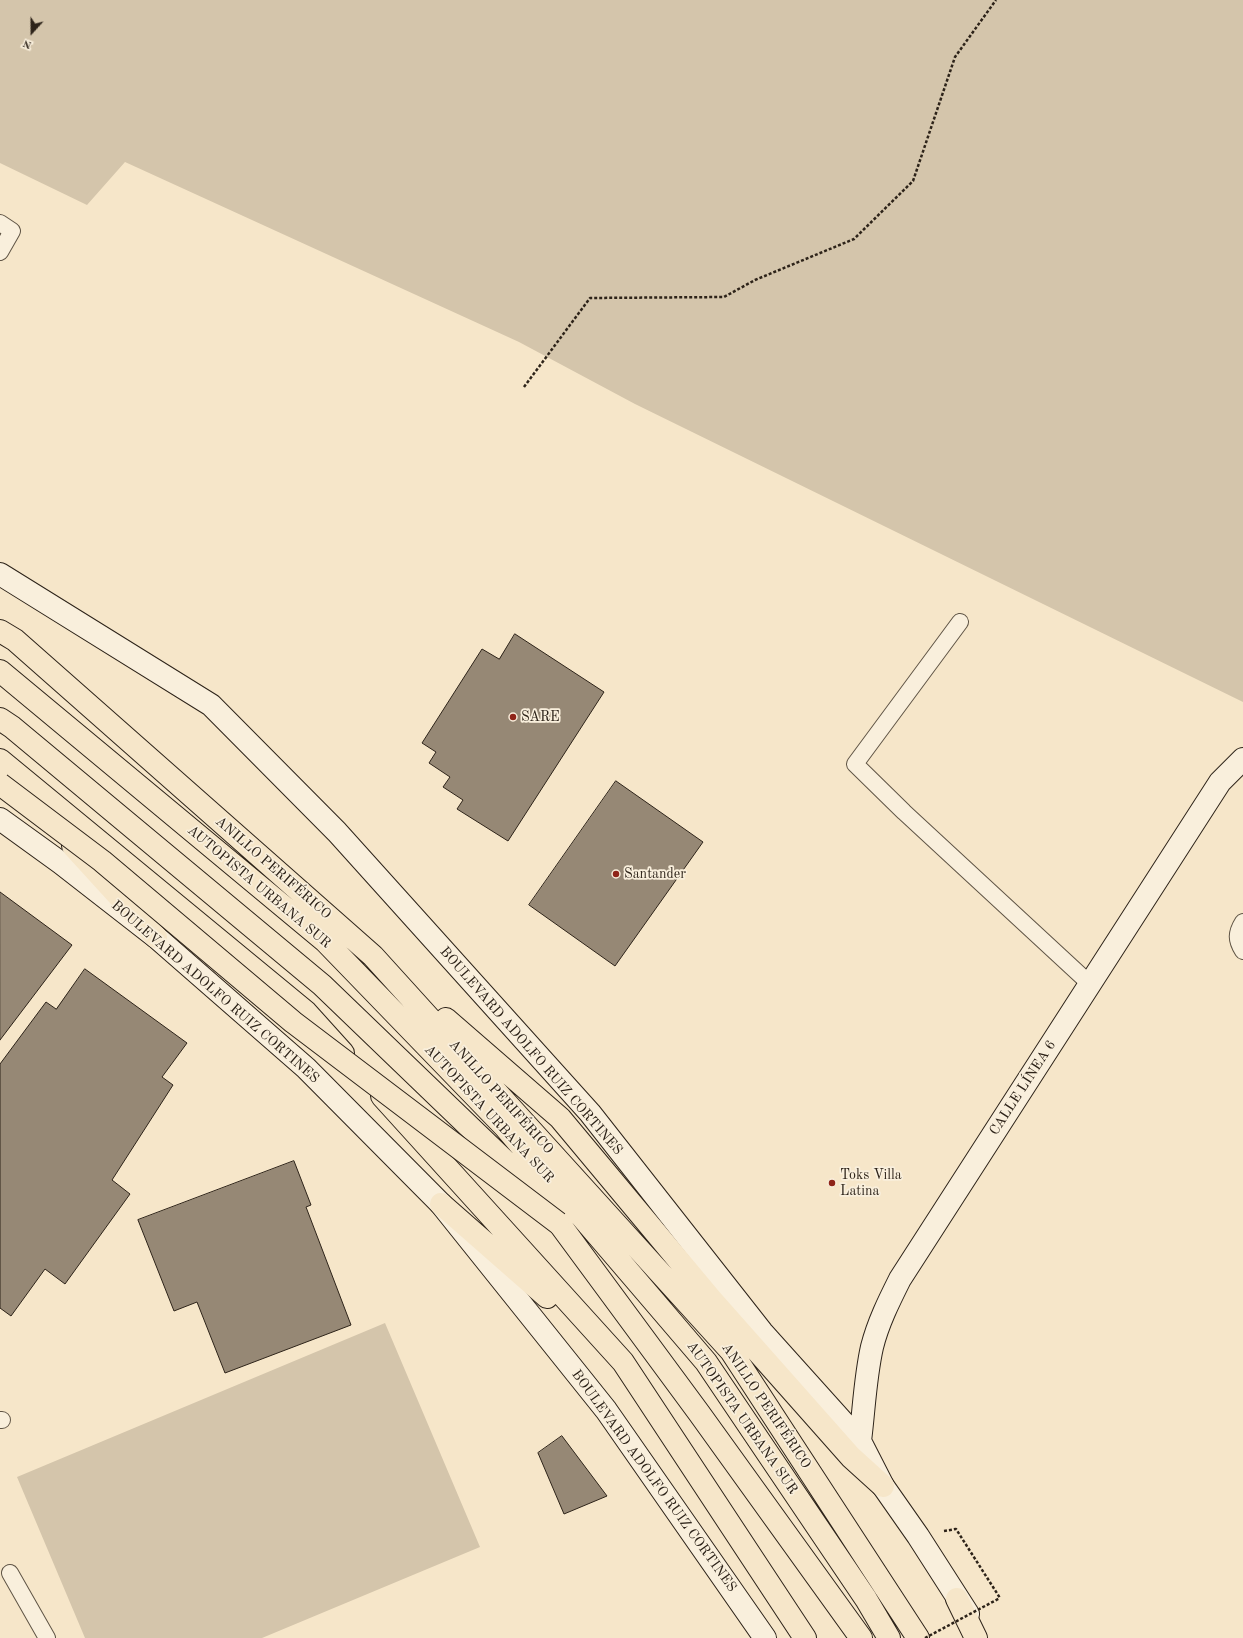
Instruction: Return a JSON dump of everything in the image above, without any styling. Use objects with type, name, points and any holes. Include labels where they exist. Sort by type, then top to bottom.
[{"type":"highway","name":"ANILLO PERIFÉRICO","points":[[0,631],[15,640],[373,956],[731,1351],[918,1638]]},
{"type":"highway","name":"AUTOPISTA URBANA SUR","points":[[0,671],[325,941],[505,1127],[706,1362],[866,1599],[889,1638]]},
{"type":"highway","name":"AUTOPISTA URBANA SUR","points":[[0,719],[12,727],[322,985],[533,1188],[699,1413],[861,1638]]},
{"type":"highway","points":[[0,760],[306,1012],[623,1362],[805,1638]]},
{"type":"highway","points":[[0,765],[156,937]]},
{"type":"highway","points":[[0,784],[102,861],[293,1022],[558,1223]]},
{"type":"highway","points":[[373,956],[560,1118],[711,1299],[851,1457],[883,1486]]},
{"type":"highway","points":[[441,1204],[623,1362]]},
{"type":"highway","points":[[957,1599],[976,1638]]},
{"type":"main road","name":"BOULEVARD ADOLFO RUIZ CORTINES","points":[[0,574],[211,705],[337,832],[590,1113],[762,1332],[860,1441],[883,1486],[918,1536],[957,1599],[984,1638]]},
{"type":"main road","name":"CALLE LÍNEA 6","points":[[860,1441],[867,1377],[873,1345],[882,1315],[900,1279],[1220,782],[1243,759]]},
{"type":"main road","name":"BOULEVARD ADOLFO RUIZ CORTINES","points":[[0,819],[61,863],[156,937],[306,1068],[441,1204],[606,1410],[765,1638]]},
{"type":"lane","points":[[0,223],[12,231],[0,252]]},
{"type":"lane","points":[[960,622],[855,764],[904,812],[1090,984]]},
{"type":"lane","points":[[1243,922],[1238,930],[1239,944],[1243,951]]},
{"type":"lane","points":[[10,1573],[48,1638]]},
{"type":"path","points":[[524,387],[590,298],[724,297],[755,280],[854,239],[913,181],[955,57],[996,0]]},
{"type":"path","points":[[925,1638],[1000,1598],[956,1529]]},
{"type":"shaded area","points":[[0,0],[1243,0],[1243,702],[635,404],[519,342],[125,162],[87,205],[0,163]]},
{"type":"shaded area","points":[[385,1323],[480,1547],[262,1638],[85,1638],[17,1477]]},
{"type":"building","name":"SARE","points":[[515,634],[604,692],[508,841],[457,809],[463,800],[443,787],[450,777],[429,763],[436,752],[422,743],[482,649],[499,659]]},
{"type":"building","name":"Santander","points":[[616,781],[703,842],[615,966],[529,905]]},
{"type":"building","points":[[0,892],[72,945],[0,1040]]},
{"type":"building","points":[[85,969],[187,1043],[162,1077],[173,1085],[112,1180],[130,1194],[65,1284],[45,1269],[11,1316],[0,1308],[0,1064],[46,1002],[56,1009]]},
{"type":"building","points":[[294,1161],[311,1205],[306,1207],[351,1325],[225,1373],[197,1302],[174,1311],[138,1220]]},
{"type":"building","points":[[562,1436],[607,1496],[564,1514],[538,1453]]},
{"type":"place","name":"SARE","points":[[513,717]]},
{"type":"place","name":"Santander","points":[[616,874]]},
{"type":"place","name":"Toks Villa Latina","points":[[832,1183]]}]
